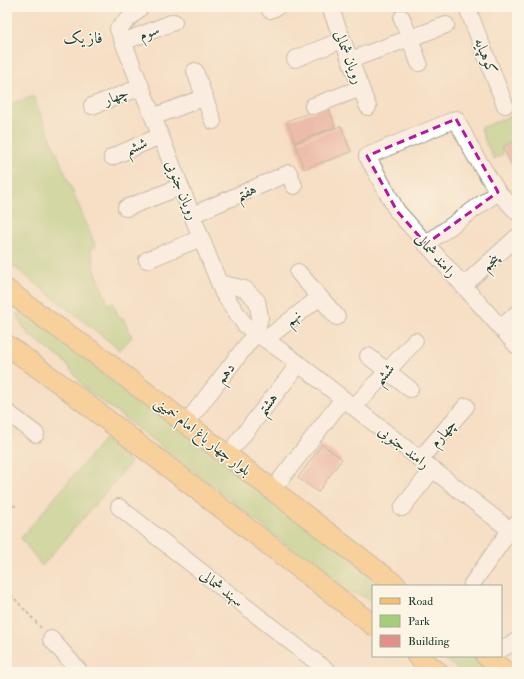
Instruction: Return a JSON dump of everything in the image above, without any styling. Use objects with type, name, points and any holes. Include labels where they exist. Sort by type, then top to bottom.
[{"type":"main road","name":"بلوار چهار باغ امام خمینی","points":[[7,290],[98,355],[396,585]]},
{"type":"main road","points":[[7,299],[47,320]]},
{"type":"main road","points":[[7,339],[14,351],[67,389],[372,624]]},
{"type":"main road","points":[[418,657],[438,672]]},
{"type":"main road","points":[[487,657],[506,672]]},
{"type":"street","name":"رویان جنوبی","points":[[141,7],[118,29],[222,293],[245,325],[294,360]]},
{"type":"street","name":"رویان شمالی","points":[[330,7],[368,107]]},
{"type":"street","name":"کوهپایه","points":[[467,7],[506,105]]},
{"type":"street","points":[[402,18],[418,63]]},
{"type":"street","name":"سوم","points":[[123,42],[174,22]]},
{"type":"street","points":[[350,60],[446,25]]},
{"type":"street","points":[[295,60],[342,40]]},
{"type":"street","points":[[195,71],[213,121]]},
{"type":"street","name":"چهار","points":[[92,106],[141,87]]},
{"type":"street","points":[[313,106],[361,88]]},
{"type":"street","points":[[153,117],[205,97]]},
{"type":"street","name":"رامند شمالی","points":[[498,192],[474,154],[456,119],[367,156],[397,211],[517,346]]},
{"type":"street","name":"ششم","points":[[112,157],[160,136]]},
{"type":"street","name":"هفتم","points":[[192,215],[288,173],[294,186]]},
{"type":"street","points":[[126,208],[180,187]]},
{"type":"street","points":[[426,244],[498,192],[517,212]]},
{"type":"street","points":[[147,260],[201,238]]},
{"type":"street","name":"پنجم","points":[[463,286],[517,238]]},
{"type":"street","points":[[298,272],[337,317]]},
{"type":"street","points":[[219,283],[245,289],[257,301],[261,336]]},
{"type":"street","name":"نهم","points":[[261,336],[320,297]]},
{"type":"street","points":[[501,328],[517,313]]},
{"type":"street","name":"دهم","points":[[194,413],[261,336]]},
{"type":"street","name":"ششم","points":[[348,403],[387,371],[415,341]]},
{"type":"street","points":[[368,356],[410,389]]},
{"type":"street","name":"رامند جنوبی","points":[[294,360],[426,464],[513,526]]},
{"type":"street","name":"هشتم","points":[[236,444],[294,360]]},
{"type":"street","points":[[280,480],[348,403]]},
{"type":"street","name":"چهارم","points":[[402,508],[426,464],[466,406]]},
{"type":"street","points":[[7,412],[36,434]]},
{"type":"street","name":"سهند شمالی","points":[[119,507],[324,671]]},
{"type":"street","points":[[472,584],[513,526]]},
{"type":"street","points":[[51,639],[80,672]]},
{"type":"street","points":[[502,649],[517,645]]},
{"type":"path","points":[[7,506],[16,506]]},
{"type":"path","points":[[7,590],[51,639]]},
{"type":"highlighted area","points":[[456,119],[498,192],[426,244],[397,211],[367,156]]},
{"type":"green space","points":[[33,96],[96,247],[90,249],[94,260],[93,265],[108,304],[113,303],[118,315],[123,318],[132,337],[120,350],[7,261],[7,105]]},
{"type":"green space","points":[[513,115],[517,122],[517,141],[512,140],[502,147],[503,154],[494,159],[485,141],[481,128]]},
{"type":"green space","points":[[16,313],[29,316],[387,585],[372,585],[372,601],[360,595],[347,592],[217,489],[86,389],[62,359],[29,335],[18,319]]},
{"type":"green space","points":[[104,439],[131,462],[42,566],[21,538]]},
{"type":"green space","points":[[443,657],[477,657],[496,672],[461,672]]},
{"type":"building","points":[[328,106],[335,127],[295,142],[287,121]]},
{"type":"building","points":[[341,126],[351,152],[304,169],[295,143]]},
{"type":"building","points":[[512,142],[517,143],[517,176],[504,150],[504,147]]},
{"type":"building","points":[[322,444],[342,459],[318,492],[298,478]]},
{"type":"district","name":"فاز یک","points":[[83,37]]}]
